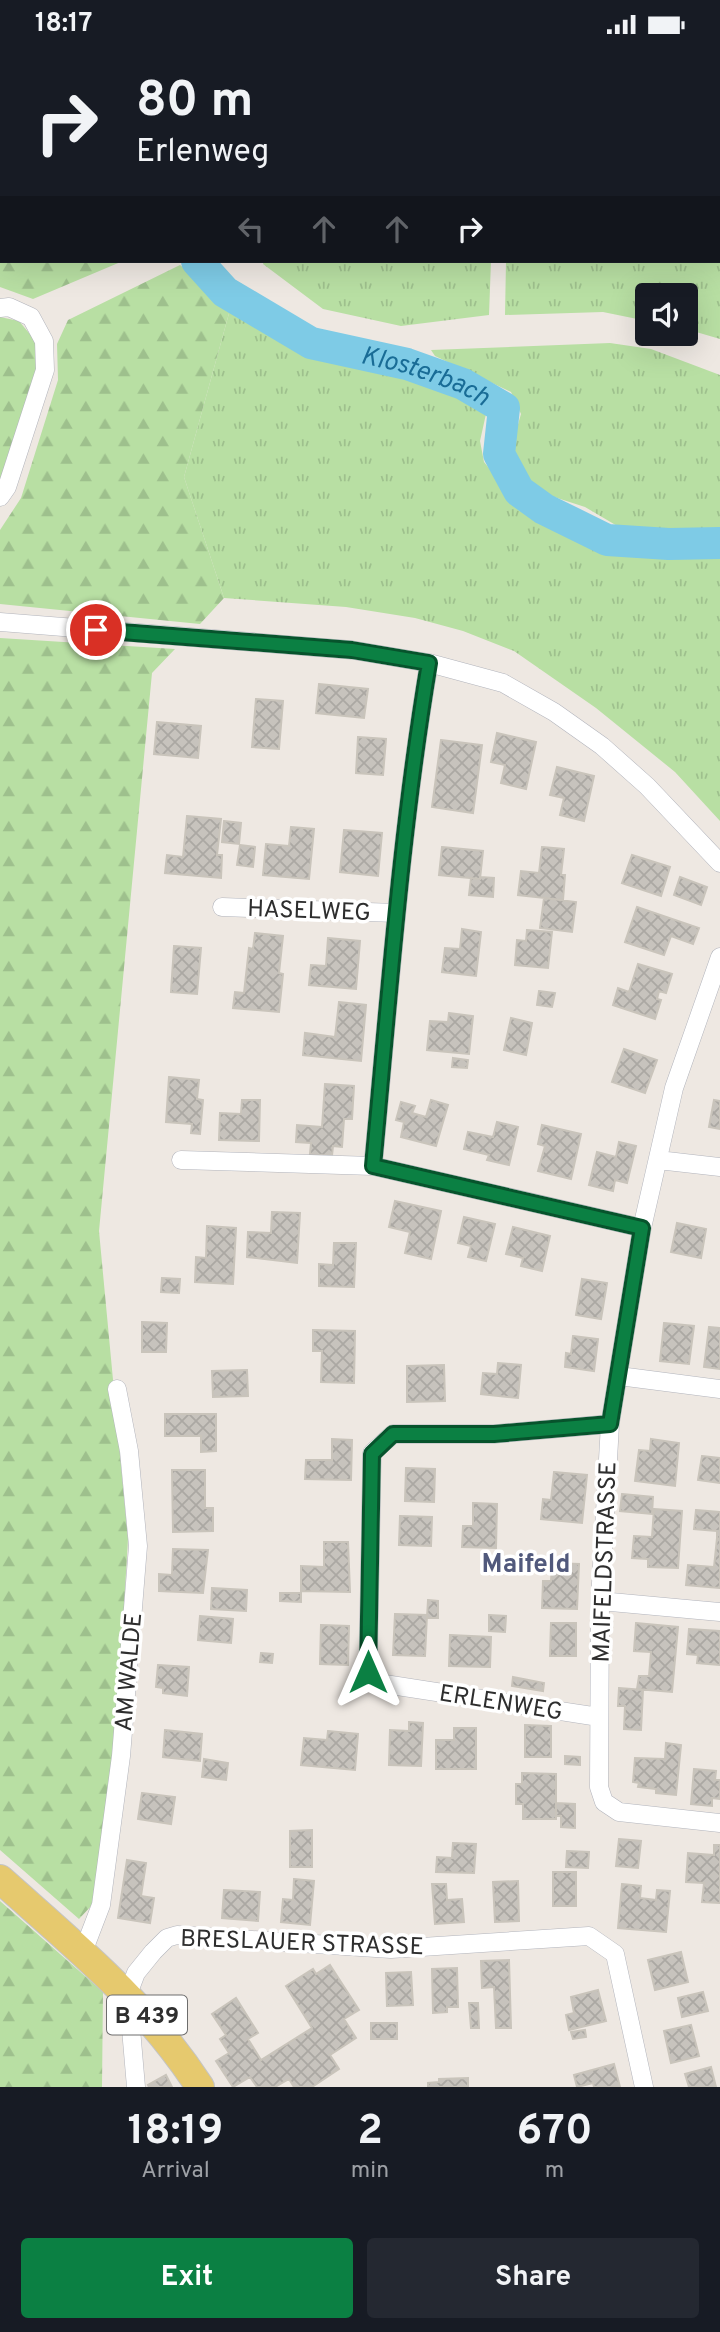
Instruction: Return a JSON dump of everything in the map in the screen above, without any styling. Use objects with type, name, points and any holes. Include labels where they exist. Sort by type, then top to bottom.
[{"type":"main road","name":"B 439","points":[[0,1879],[128,1994],[177,2052],[200,2087]]},
{"type":"street","points":[[0,307],[9,307],[31,317],[44,341],[45,370],[7,487],[0,497]]},
{"type":"street","points":[[0,622],[352,650],[429,663],[503,683],[554,712],[602,746],[647,786],[720,863]]},
{"type":"street","points":[[373,1166],[396,913],[416,738],[429,663]]},
{"type":"street","name":"HASELWEG","points":[[222,907],[396,913]]},
{"type":"street","name":"MAIFELDSTRASSE","points":[[720,957],[674,1088],[642,1228],[610,1424],[600,1601],[599,1717],[599,1787],[604,1801],[619,1812],[720,1823]]},
{"type":"street","points":[[181,1160],[373,1166],[642,1228]]},
{"type":"street","points":[[658,1160],[720,1167]]},
{"type":"street","points":[[619,1376],[720,1389]]},
{"type":"street","name":"AM WALDE","points":[[82,1952],[101,1905],[121,1756],[138,1546],[129,1451],[117,1389]]},
{"type":"street","name":"ERLENWEG","points":[[599,1717],[378,1683],[368,1672],[372,1454],[393,1434],[494,1434],[610,1424]]},
{"type":"street","points":[[600,1601],[720,1612]]},
{"type":"street","name":"BRESLAUER STRASSE","points":[[128,1994],[136,1973],[153,1952],[167,1938],[177,1935],[391,1949],[589,1936],[615,1954],[645,2087]]},
{"type":"street","points":[[128,1994],[136,2087]]},
{"type":"green space","points":[[0,263],[118,263],[33,299],[0,287]]},
{"type":"green space","points":[[491,263],[489,315],[401,326],[323,309],[263,264]]},
{"type":"green space","points":[[506,263],[720,263],[720,339],[698,333],[698,283],[635,283],[635,319],[603,312],[505,315]]},
{"type":"green space","points":[[180,265],[231,306],[184,477],[224,598],[200,624],[0,604],[0,530],[21,498],[58,380],[57,344],[68,320]]},
{"type":"green space","points":[[231,306],[316,351],[352,365],[394,370],[418,377],[442,387],[476,407],[486,414],[480,441],[484,462],[520,506],[536,518],[571,528],[596,545],[617,549],[720,550],[720,821],[675,772],[596,708],[514,651],[463,631],[415,618],[346,607],[224,598],[184,477]]},
{"type":"green space","points":[[0,317],[19,321],[39,345],[39,364],[0,481]]},
{"type":"green space","points":[[610,343],[651,349],[720,375],[720,531],[677,533],[619,527],[585,507],[551,496],[525,477],[510,452],[521,414],[511,392],[435,356],[431,350]]},
{"type":"green space","points":[[0,638],[175,649],[152,673],[99,1231],[128,1539],[115,1759],[93,1904],[79,1919],[0,1850]]},
{"type":"green space","points":[[0,1901],[103,1992],[102,2087],[0,2087]]},
{"type":"building","points":[[319,684],[368,689],[364,718],[316,713]]},
{"type":"building","points":[[256,699],[283,701],[279,749],[252,747]]},
{"type":"building","points":[[157,722],[201,726],[198,758],[154,754]]},
{"type":"building","points":[[497,733],[536,742],[526,789],[501,783],[505,765],[491,762]]},
{"type":"building","points":[[358,737],[386,739],[383,775],[356,773]]},
{"type":"building","points":[[441,740],[482,745],[473,813],[432,807]]},
{"type":"building","points":[[557,767],[594,776],[584,821],[560,815],[564,798],[550,795]]},
{"type":"building","points":[[187,816],[221,819],[217,855],[222,855],[221,878],[165,873],[167,855],[183,857]]},
{"type":"building","points":[[224,821],[241,823],[239,844],[222,842]]},
{"type":"building","points":[[291,827],[314,829],[309,879],[263,875],[266,844],[289,846]]},
{"type":"building","points":[[344,830],[382,833],[378,876],[340,872]]},
{"type":"building","points":[[240,845],[255,847],[253,867],[237,865]]},
{"type":"building","points":[[442,847],[483,851],[480,879],[439,875]]},
{"type":"building","points":[[542,847],[564,849],[561,875],[565,875],[563,900],[518,895],[521,871],[539,873]]},
{"type":"building","points":[[632,855],[670,867],[661,896],[622,883]]},
{"type":"building","points":[[680,877],[707,887],[701,905],[674,895]]},
{"type":"building","points":[[471,878],[494,878],[493,897],[469,895]]},
{"type":"building","points":[[544,898],[576,902],[572,932],[540,928]]},
{"type":"building","points":[[637,907],[699,928],[693,944],[671,936],[664,955],[625,942]]},
{"type":"building","points":[[462,929],[481,932],[476,976],[442,972],[445,948],[460,949]]},
{"type":"building","points":[[527,930],[552,932],[548,968],[515,965],[517,940],[526,941]]},
{"type":"building","points":[[255,933],[283,936],[279,1012],[233,1008],[235,992],[244,993],[249,948],[253,949]]},
{"type":"building","points":[[328,938],[360,941],[356,989],[309,985],[311,965],[326,966]]},
{"type":"building","points":[[174,946],[201,948],[197,994],[171,992]]},
{"type":"building","points":[[638,964],[672,974],[666,993],[659,991],[657,999],[661,1000],[655,1019],[613,1005],[618,988],[629,992]]},
{"type":"building","points":[[539,991],[555,993],[552,1007],[537,1005]]},
{"type":"building","points":[[339,1002],[366,1005],[361,1061],[303,1055],[305,1033],[335,1037]]},
{"type":"building","points":[[449,1013],[473,1016],[469,1054],[427,1050],[430,1021],[448,1022]]},
{"type":"building","points":[[511,1018],[532,1023],[526,1055],[504,1050]]},
{"type":"building","points":[[624,1049],[657,1060],[645,1093],[612,1082]]},
{"type":"building","points":[[453,1058],[468,1060],[467,1068],[452,1067]]},
{"type":"building","points":[[169,1077],[199,1080],[197,1099],[203,1100],[200,1134],[191,1133],[192,1124],[166,1122]]},
{"type":"building","points":[[325,1084],[354,1086],[352,1119],[344,1119],[342,1147],[333,1146],[332,1156],[310,1154],[311,1143],[296,1142],[297,1125],[322,1127]]},
{"type":"building","points":[[242,1100],[260,1100],[259,1141],[219,1140],[220,1113],[241,1114]]},
{"type":"building","points":[[431,1100],[448,1105],[436,1146],[401,1137],[404,1122],[396,1120],[401,1102],[415,1106],[412,1113],[426,1117]]},
{"type":"building","points":[[714,1100],[720,1101],[720,1129],[709,1127]]},
{"type":"building","points":[[497,1122],[518,1127],[509,1165],[487,1160],[489,1155],[464,1149],[468,1132],[493,1137]]},
{"type":"building","points":[[542,1125],[581,1134],[571,1179],[538,1171],[545,1146],[538,1144]]},
{"type":"building","points":[[619,1142],[636,1146],[627,1183],[615,1180],[613,1191],[589,1185],[597,1152],[616,1157]]},
{"type":"building","points":[[395,1201],[441,1211],[431,1259],[405,1253],[410,1232],[389,1227]]},
{"type":"building","points":[[272,1212],[300,1213],[297,1263],[247,1257],[248,1232],[271,1233]]},
{"type":"building","points":[[464,1217],[495,1224],[486,1261],[468,1257],[471,1246],[458,1243]]},
{"type":"building","points":[[677,1223],[706,1229],[701,1258],[671,1252]]},
{"type":"building","points":[[207,1226],[236,1228],[233,1284],[195,1282],[196,1257],[206,1258]]},
{"type":"building","points":[[513,1227],[550,1236],[542,1271],[521,1266],[523,1258],[506,1254]]},
{"type":"building","points":[[334,1243],[356,1243],[354,1287],[319,1286],[319,1264],[333,1265]]},
{"type":"building","points":[[162,1278],[180,1279],[179,1293],[161,1292]]},
{"type":"building","points":[[582,1279],[607,1283],[601,1319],[576,1315]]},
{"type":"building","points":[[142,1322],[167,1323],[166,1352],[142,1352]]},
{"type":"building","points":[[664,1323],[694,1326],[689,1364],[660,1361]]},
{"type":"building","points":[[709,1327],[720,1328],[720,1369],[704,1367]]},
{"type":"building","points":[[313,1330],[355,1331],[354,1383],[321,1382],[322,1351],[313,1351]]},
{"type":"building","points":[[573,1336],[598,1339],[594,1371],[565,1367],[566,1353],[571,1354]]},
{"type":"building","points":[[498,1363],[521,1365],[518,1398],[481,1394],[483,1373],[497,1374]]},
{"type":"building","points":[[444,1365],[445,1401],[407,1402],[407,1366]]},
{"type":"building","points":[[247,1370],[248,1396],[213,1397],[212,1371]]},
{"type":"building","points":[[165,1414],[216,1414],[216,1451],[201,1452],[201,1436],[165,1436]]},
{"type":"building","points":[[332,1439],[352,1440],[351,1480],[305,1479],[306,1460],[332,1460]]},
{"type":"building","points":[[651,1439],[679,1443],[675,1486],[635,1481],[639,1450],[650,1451]]},
{"type":"building","points":[[702,1456],[720,1458],[720,1483],[698,1480]]},
{"type":"building","points":[[406,1468],[435,1469],[434,1502],[405,1501]]},
{"type":"building","points":[[172,1470],[205,1470],[205,1508],[213,1508],[213,1531],[173,1532]]},
{"type":"building","points":[[554,1472],[587,1475],[582,1523],[541,1519],[543,1499],[551,1500]]},
{"type":"building","points":[[622,1494],[653,1497],[652,1514],[620,1511]]},
{"type":"building","points":[[473,1503],[497,1504],[496,1548],[462,1547],[463,1526],[473,1526]]},
{"type":"building","points":[[654,1509],[682,1511],[678,1568],[648,1567],[648,1559],[632,1558],[634,1536],[652,1537]]},
{"type":"building","points":[[696,1510],[720,1512],[720,1539],[717,1538],[717,1531],[694,1529]]},
{"type":"building","points":[[400,1516],[432,1517],[431,1546],[399,1545]]},
{"type":"building","points":[[717,1538],[720,1539],[720,1588],[686,1585],[688,1565],[714,1567]]},
{"type":"building","points":[[324,1542],[348,1542],[350,1592],[301,1591],[301,1566],[324,1567]]},
{"type":"building","points":[[173,1549],[208,1550],[203,1593],[159,1591],[159,1574],[172,1575]]},
{"type":"building","points":[[552,1563],[579,1564],[577,1609],[542,1608],[543,1581],[551,1581]]},
{"type":"building","points":[[212,1588],[247,1590],[246,1611],[211,1609]]},
{"type":"building","points":[[280,1593],[301,1593],[301,1602],[280,1601]]},
{"type":"building","points":[[428,1600],[438,1601],[438,1618],[427,1618]]},
{"type":"building","points":[[395,1614],[427,1615],[425,1656],[393,1655]]},
{"type":"building","points":[[489,1615],[506,1616],[505,1632],[489,1631]]},
{"type":"building","points":[[200,1616],[233,1619],[231,1643],[198,1640]]},
{"type":"building","points":[[551,1623],[576,1623],[576,1656],[550,1656]]},
{"type":"building","points":[[636,1623],[678,1627],[672,1692],[637,1689],[639,1676],[649,1676],[651,1652],[634,1651]]},
{"type":"building","points":[[321,1625],[349,1626],[348,1665],[320,1664]]},
{"type":"building","points":[[689,1629],[720,1631],[720,1665],[697,1663],[698,1655],[687,1654]]},
{"type":"building","points":[[450,1635],[491,1637],[490,1667],[449,1666]]},
{"type":"building","points":[[261,1653],[273,1654],[272,1663],[260,1662]]},
{"type":"building","points":[[158,1665],[189,1667],[187,1696],[163,1693],[163,1688],[156,1687]]},
{"type":"building","points":[[513,1677],[544,1683],[543,1691],[512,1686]]},
{"type":"building","points":[[619,1688],[643,1690],[641,1730],[624,1729],[625,1706],[618,1706]]},
{"type":"building","points":[[409,1722],[423,1723],[421,1766],[389,1765],[390,1730],[409,1731]]},
{"type":"building","points":[[525,1725],[551,1726],[551,1757],[525,1757]]},
{"type":"building","points":[[454,1728],[476,1728],[476,1769],[436,1769],[436,1740],[454,1740]]},
{"type":"building","points":[[165,1730],[202,1734],[200,1761],[163,1757]]},
{"type":"building","points":[[328,1731],[358,1734],[355,1770],[301,1765],[304,1738],[327,1740]]},
{"type":"building","points":[[666,1743],[681,1745],[676,1795],[656,1793],[656,1789],[638,1787],[639,1783],[633,1782],[635,1758],[665,1759]]},
{"type":"building","points":[[565,1756],[580,1757],[580,1765],[565,1764]]},
{"type":"building","points":[[204,1759],[228,1763],[226,1780],[202,1777]]},
{"type":"building","points":[[694,1769],[716,1771],[715,1780],[720,1780],[720,1799],[712,1798],[712,1806],[691,1804]]},
{"type":"building","points":[[522,1773],[556,1774],[556,1819],[523,1819],[523,1804],[516,1804],[516,1784],[522,1784]]},
{"type":"building","points":[[142,1793],[175,1797],[171,1824],[138,1819]]},
{"type":"building","points":[[556,1803],[575,1804],[575,1828],[561,1827],[561,1816],[556,1816]]},
{"type":"building","points":[[312,1830],[312,1867],[290,1867],[290,1831]]},
{"type":"building","points":[[619,1839],[641,1841],[638,1868],[616,1866]]},
{"type":"building","points":[[453,1843],[476,1844],[474,1873],[436,1872],[437,1857],[452,1858]]},
{"type":"building","points":[[714,1845],[720,1845],[720,1903],[702,1902],[704,1883],[686,1882],[688,1853],[714,1855]]},
{"type":"building","points":[[567,1851],[589,1852],[588,1868],[566,1867]]},
{"type":"building","points":[[127,1860],[146,1863],[141,1896],[154,1898],[150,1923],[118,1918]]},
{"type":"building","points":[[553,1872],[576,1872],[576,1906],[553,1906]]},
{"type":"building","points":[[294,1879],[314,1881],[310,1925],[281,1922],[283,1899],[293,1900]]},
{"type":"building","points":[[518,1881],[519,1921],[495,1922],[493,1882]]},
{"type":"building","points":[[432,1884],[446,1884],[447,1900],[462,1899],[464,1922],[435,1924]]},
{"type":"building","points":[[622,1884],[641,1886],[640,1898],[656,1900],[657,1890],[670,1891],[666,1932],[618,1928]]},
{"type":"building","points":[[224,1890],[260,1892],[258,1921],[222,1918]]},
{"type":"building","points":[[681,1952],[688,1982],[655,1990],[648,1960]]},
{"type":"building","points":[[509,1960],[511,2028],[496,2028],[494,1987],[482,1988],[481,1961]]},
{"type":"building","points":[[330,1965],[359,2010],[344,2019],[356,2038],[330,2055],[339,2069],[312,2087],[294,2087],[289,2079],[275,2087],[257,2087],[250,2077],[233,2087],[216,2061],[229,2053],[220,2039],[226,2035],[212,2014],[236,1998],[258,2033],[248,2039],[261,2060],[312,2028],[286,1986],[313,1969],[316,1974]]},
{"type":"building","points":[[457,1968],[458,2007],[447,2007],[447,2012],[433,2013],[432,1969]]},
{"type":"building","points":[[411,1972],[413,2005],[387,2006],[386,1973]]},
{"type":"building","points":[[598,1990],[606,2021],[569,2030],[566,2015],[574,2013],[571,1997]]},
{"type":"building","points":[[703,1992],[708,2011],[682,2017],[678,1998]]},
{"type":"building","points":[[469,2003],[478,2003],[479,2028],[471,2028]]},
{"type":"building","points":[[371,2023],[397,2023],[397,2039],[371,2039]]},
{"type":"building","points":[[691,2025],[699,2056],[671,2063],[664,2031]]},
{"type":"building","points":[[585,2030],[586,2037],[573,2039],[571,2032]]},
{"type":"building","points":[[614,2064],[620,2087],[594,2087],[593,2083],[577,2087],[574,2075]]},
{"type":"building","points":[[711,2067],[716,2087],[689,2087],[685,2074]]},
{"type":"building","points":[[166,2075],[172,2087],[149,2087],[148,2085]]},
{"type":"building","points":[[468,2078],[468,2087],[428,2087],[428,2083],[439,2082],[439,2079]]},
{"type":"waterway","name":"Klosterbach","points":[[199,263],[225,292],[311,343],[407,364],[463,384],[504,408],[499,454],[519,491],[544,509],[607,540],[669,544],[720,543]]},
{"type":"district","name":"Maifeld","points":[[526,1563]]},
{"type":"route","points":[[96,630],[352,650],[429,663],[416,738],[397,899],[373,1166],[642,1228],[610,1424],[494,1434],[393,1434],[372,1454],[368,1672]]}]
